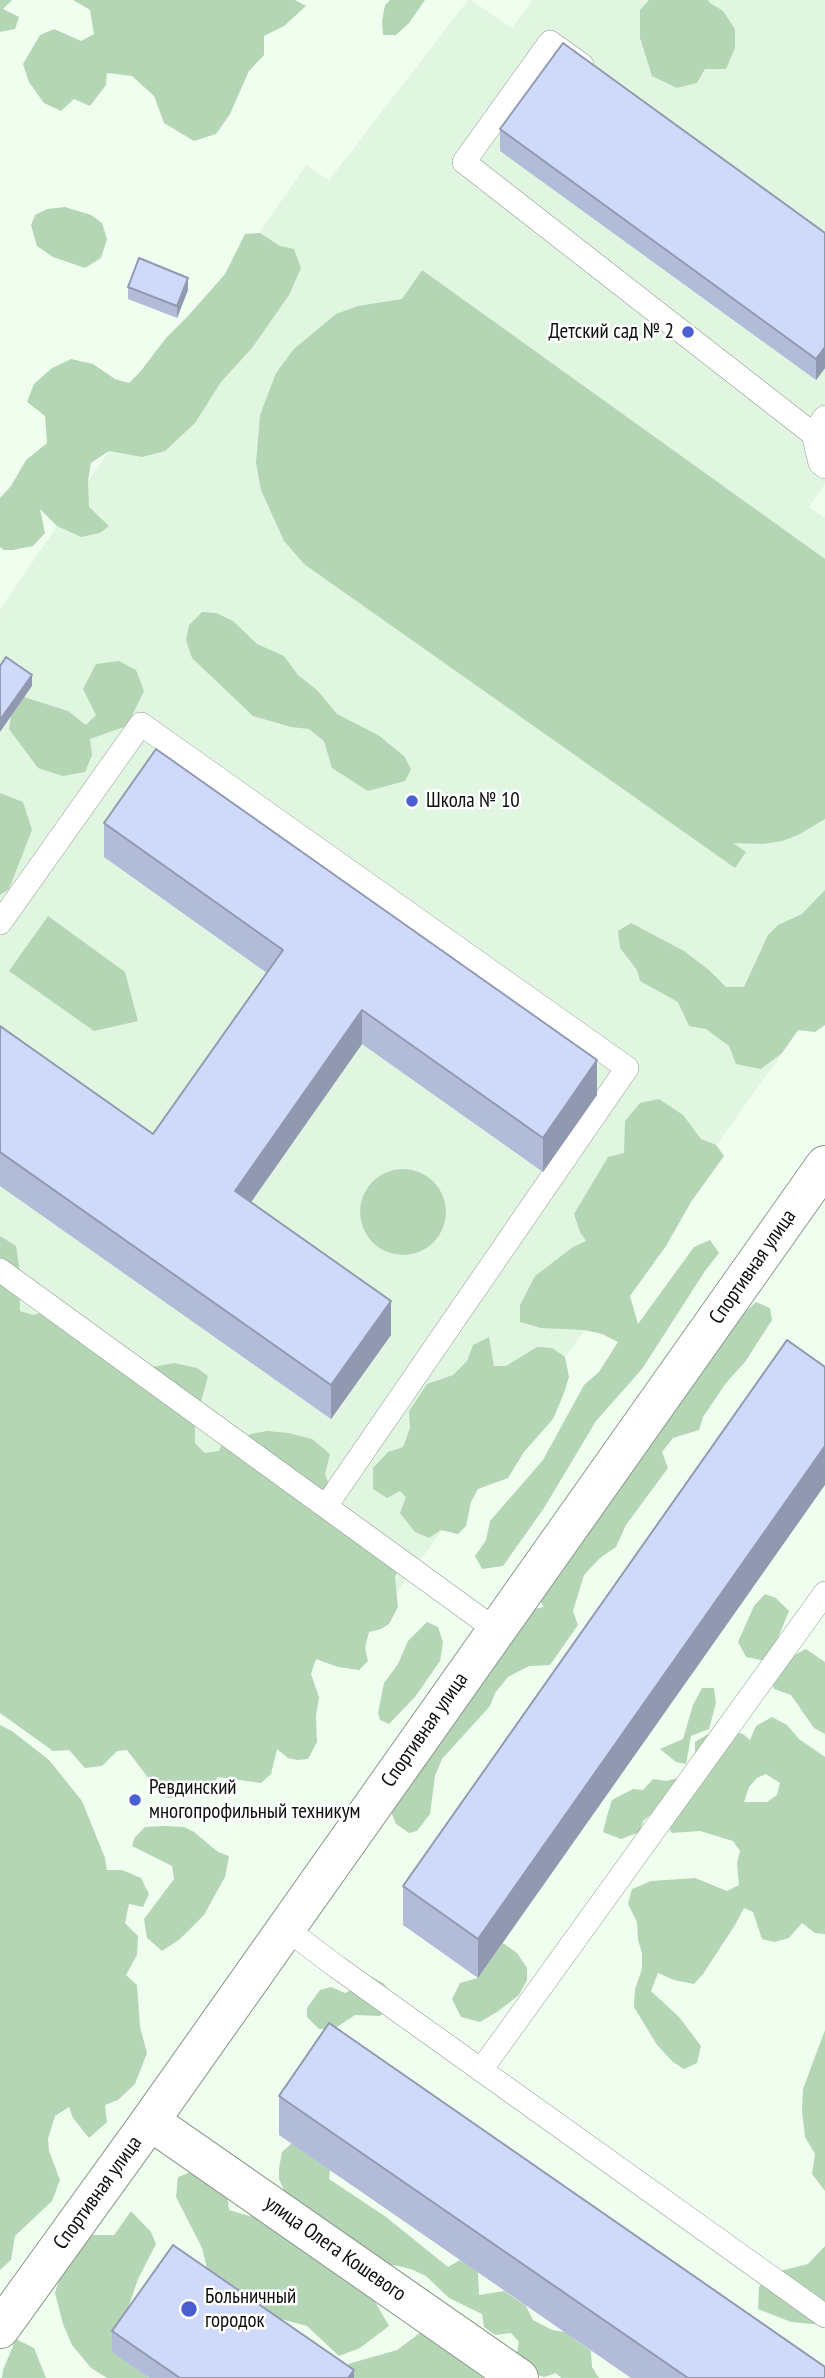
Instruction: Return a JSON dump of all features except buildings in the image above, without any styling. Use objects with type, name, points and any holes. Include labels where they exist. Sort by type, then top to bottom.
[{"type":"street","name":"Спортивная улица","points":[[0,2329],[825,1166]]},
{"type":"street","name":"улица Олега Кошевого","points":[[150,2121],[519,2378]]},
{"type":"lane","points":[[595,74],[551,42],[464,162],[819,426],[820,463],[825,467]]},
{"type":"lane","points":[[0,923],[141,724],[627,1068],[326,1506]]},
{"type":"lane","points":[[0,1269],[496,1630]]},
{"type":"lane","points":[[481,2070],[825,1593]]},
{"type":"lane","points":[[285,1928],[481,2070],[822,2308]]},
{"type":"shaded area","name":"Школа № 10","points":[[468,0],[512,28],[532,0],[825,0],[825,484],[809,507],[825,518],[825,993],[350,1659],[0,1398],[0,609],[306,165],[329,180]]},
{"type":"green space","points":[[0,0],[12,0],[3,9],[19,17],[15,29],[0,32]]},
{"type":"green space","points":[[73,0],[295,0],[306,6],[284,26],[264,36],[264,55],[249,71],[230,114],[216,134],[194,141],[164,123],[154,96],[132,76],[107,73],[106,85],[90,106],[74,99],[61,111],[44,103],[29,82],[23,64],[40,35],[54,29],[81,41],[94,34],[90,10]]},
{"type":"green space","points":[[390,0],[425,0],[409,23],[396,35],[383,35],[385,5]]},
{"type":"green space","points":[[649,0],[708,0],[723,11],[735,29],[735,48],[726,69],[705,69],[697,83],[677,88],[652,76],[640,38],[640,10]]},
{"type":"green space","points":[[65,207],[91,215],[102,223],[107,239],[101,258],[85,268],[53,257],[37,246],[31,225],[35,215],[47,209]]},
{"type":"green space","points":[[260,233],[280,246],[294,249],[301,268],[289,295],[252,348],[221,382],[195,423],[165,451],[142,457],[109,451],[91,463],[88,481],[89,507],[109,526],[100,533],[81,537],[57,526],[40,509],[45,533],[33,546],[13,550],[0,547],[0,498],[11,486],[26,460],[47,443],[45,416],[27,402],[34,384],[52,368],[71,359],[93,364],[115,379],[129,383],[225,274],[245,234]]},
{"type":"green space","points":[[422,270],[825,559],[825,819],[782,841],[763,844],[733,843],[746,852],[735,868],[304,564],[284,541],[261,490],[256,463],[260,415],[276,373],[294,349],[336,314],[358,306],[402,299]]},
{"type":"green space","points":[[202,612],[216,613],[233,621],[257,644],[284,656],[298,675],[317,690],[337,714],[378,735],[404,756],[411,769],[405,781],[368,791],[332,768],[324,741],[309,729],[291,727],[253,716],[192,658],[186,640],[189,625]]},
{"type":"green space","points":[[119,661],[136,670],[144,691],[127,726],[90,739],[92,755],[85,772],[63,776],[38,768],[9,729],[11,716],[24,697],[68,711],[86,725],[96,715],[83,689],[96,664]]},
{"type":"green space","points":[[0,793],[23,802],[32,830],[9,889],[0,895]]},
{"type":"green space","points":[[825,890],[825,1025],[815,1032],[798,1030],[782,1053],[761,1069],[736,1064],[729,1046],[706,1029],[689,1026],[678,1002],[640,981],[637,970],[620,948],[618,931],[631,923],[684,951],[726,987],[744,987],[768,935],[778,925],[802,914]]},
{"type":"green space","points":[[48,916],[125,972],[138,1021],[94,1031],[9,971]]},
{"type":"green space","points":[[659,1099],[683,1115],[701,1139],[716,1145],[724,1156],[630,1296],[638,1324],[694,1247],[710,1240],[719,1253],[642,1369],[596,1421],[544,1508],[503,1566],[482,1569],[475,1556],[486,1540],[490,1521],[543,1460],[584,1385],[599,1372],[618,1342],[602,1334],[584,1330],[541,1328],[520,1322],[520,1305],[535,1276],[573,1247],[586,1241],[574,1214],[608,1157],[624,1153],[625,1121],[640,1103]]},
{"type":"green space","points":[[403,1169],[420,1172],[439,1188],[446,1212],[443,1229],[427,1248],[403,1255],[386,1252],[367,1236],[360,1212],[363,1195],[379,1176]]},
{"type":"green space","points":[[0,1236],[16,1246],[20,1311],[33,1315],[54,1309],[152,1367],[174,1363],[197,1368],[208,1376],[195,1424],[195,1443],[205,1453],[219,1451],[222,1444],[238,1442],[251,1434],[267,1431],[312,1439],[330,1454],[325,1474],[333,1495],[399,1568],[395,1577],[398,1607],[389,1624],[369,1632],[365,1648],[368,1661],[359,1670],[338,1667],[316,1659],[311,1674],[319,1697],[316,1716],[317,1742],[308,1759],[288,1758],[277,1749],[271,1774],[261,1783],[218,1777],[206,1793],[168,1798],[156,1788],[127,1750],[117,1751],[102,1766],[85,1768],[69,1750],[53,1751],[0,1713]]},
{"type":"green space","points":[[756,1302],[770,1308],[772,1320],[745,1362],[726,1383],[703,1417],[699,1430],[673,1438],[662,1452],[668,1468],[626,1525],[616,1547],[600,1558],[584,1575],[573,1611],[578,1625],[550,1665],[529,1666],[508,1677],[495,1693],[490,1706],[442,1759],[435,1776],[430,1814],[417,1831],[409,1833],[396,1824],[391,1812],[534,1609],[544,1607],[530,1583],[735,1322]]},
{"type":"green space","points":[[489,1337],[494,1366],[506,1366],[537,1347],[552,1348],[565,1357],[569,1377],[553,1419],[524,1452],[508,1478],[478,1489],[471,1502],[466,1526],[458,1534],[441,1530],[429,1538],[415,1532],[400,1513],[406,1497],[400,1491],[387,1498],[373,1489],[373,1468],[388,1452],[403,1447],[410,1428],[409,1411],[427,1384],[453,1375],[467,1361],[473,1345]]},
{"type":"green space","points":[[765,1594],[776,1598],[789,1611],[777,1640],[784,1651],[791,1657],[806,1649],[825,1662],[825,1734],[814,1728],[791,1695],[774,1689],[765,1661],[746,1657],[738,1642],[754,1606]]},
{"type":"green space","points":[[427,1622],[438,1627],[443,1642],[440,1661],[415,1697],[389,1724],[380,1720],[378,1713],[384,1683],[398,1664],[408,1641]]},
{"type":"green space","points":[[702,1688],[714,1688],[716,1703],[709,1729],[691,1736],[686,1764],[676,1762],[660,1749],[683,1739],[693,1705]]},
{"type":"green space","points":[[772,1717],[787,1725],[799,1739],[825,1757],[825,1934],[815,1933],[802,1923],[789,1938],[774,1942],[762,1939],[753,1912],[744,1908],[694,1984],[658,1973],[651,1991],[679,2017],[701,2046],[697,2063],[684,2069],[657,2045],[634,2007],[635,1989],[642,1969],[642,1953],[637,1922],[628,1904],[632,1889],[651,1881],[695,1878],[727,1891],[739,1885],[737,1863],[740,1851],[733,1841],[700,1831],[672,1833],[662,1819],[651,1814],[643,1821],[640,1832],[621,1839],[603,1832],[612,1800],[633,1789],[643,1790],[653,1779],[666,1781],[681,1777],[695,1756],[695,1742],[718,1728],[743,1734],[750,1740],[756,1726]],"holes":[[[766,1774],[780,1783],[777,1795],[767,1802],[744,1802],[749,1787],[757,1778]]]},
{"type":"green space","points":[[0,1725],[49,1760],[82,1801],[105,1858],[107,1870],[122,1870],[141,1878],[149,1894],[143,1907],[129,1904],[125,1923],[138,1936],[137,1955],[126,1975],[137,1985],[140,2027],[147,2053],[135,2084],[118,2100],[105,2105],[107,2122],[89,2138],[73,2118],[69,2107],[55,2116],[48,2139],[49,2151],[60,2180],[52,2201],[15,2236],[11,2260],[0,2270]]},
{"type":"green space","points":[[145,1827],[184,1827],[218,1852],[229,1856],[225,1877],[204,1915],[180,1939],[162,1951],[147,1938],[144,1919],[174,1879],[172,1866],[132,1846],[135,1837]]},
{"type":"green space","points":[[503,1943],[517,1953],[527,1968],[527,1980],[519,1995],[480,2022],[461,2017],[452,1999],[460,1983],[478,1978]]},
{"type":"green space","points":[[370,1976],[383,1983],[390,1991],[391,2006],[380,2016],[355,2015],[334,2029],[319,2029],[307,2017],[307,2008],[320,1990],[331,1987],[345,1993],[353,1989],[353,1978]]},
{"type":"green space","points":[[825,2030],[825,2191],[812,2174],[815,2154],[805,2137],[802,2111],[803,2089]]},
{"type":"green space","points":[[292,2143],[330,2170],[329,2179],[386,2217],[448,2267],[460,2260],[478,2272],[479,2295],[504,2291],[526,2306],[533,2320],[552,2330],[565,2332],[591,2351],[592,2367],[599,2378],[561,2378],[556,2373],[544,2377],[529,2372],[516,2358],[519,2342],[511,2333],[495,2335],[484,2327],[482,2314],[449,2298],[426,2276],[411,2269],[388,2264],[286,2195],[279,2179],[279,2168],[282,2152]]},
{"type":"green space","points":[[196,2170],[227,2193],[229,2210],[273,2219],[373,2298],[389,2326],[360,2348],[339,2356],[307,2326],[266,2315],[259,2301],[208,2273],[202,2248],[176,2197],[178,2177]]},
{"type":"green space","points":[[131,2211],[151,2232],[156,2244],[138,2279],[113,2352],[149,2378],[107,2378],[91,2368],[72,2345],[55,2293],[65,2260],[85,2235],[114,2235]]},
{"type":"green space","points":[[825,2246],[825,2317],[822,2325],[791,2322],[758,2309],[759,2287],[768,2274],[808,2264]]},
{"type":"green space","points":[[420,2333],[458,2356],[484,2378],[351,2378],[348,2364],[397,2350]]},
{"type":"green space","points":[[16,2339],[34,2348],[46,2378],[2,2378]]},
{"type":"place","name":"Детский сад № 2","points":[[688,332]]},
{"type":"place","name":"Школа № 10","points":[[412,801]]},
{"type":"place","name":"Ревдинский многопрофильный техникум","points":[[135,1800]]},
{"type":"place","name":"Больничный городок","points":[[189,2309]]}]
